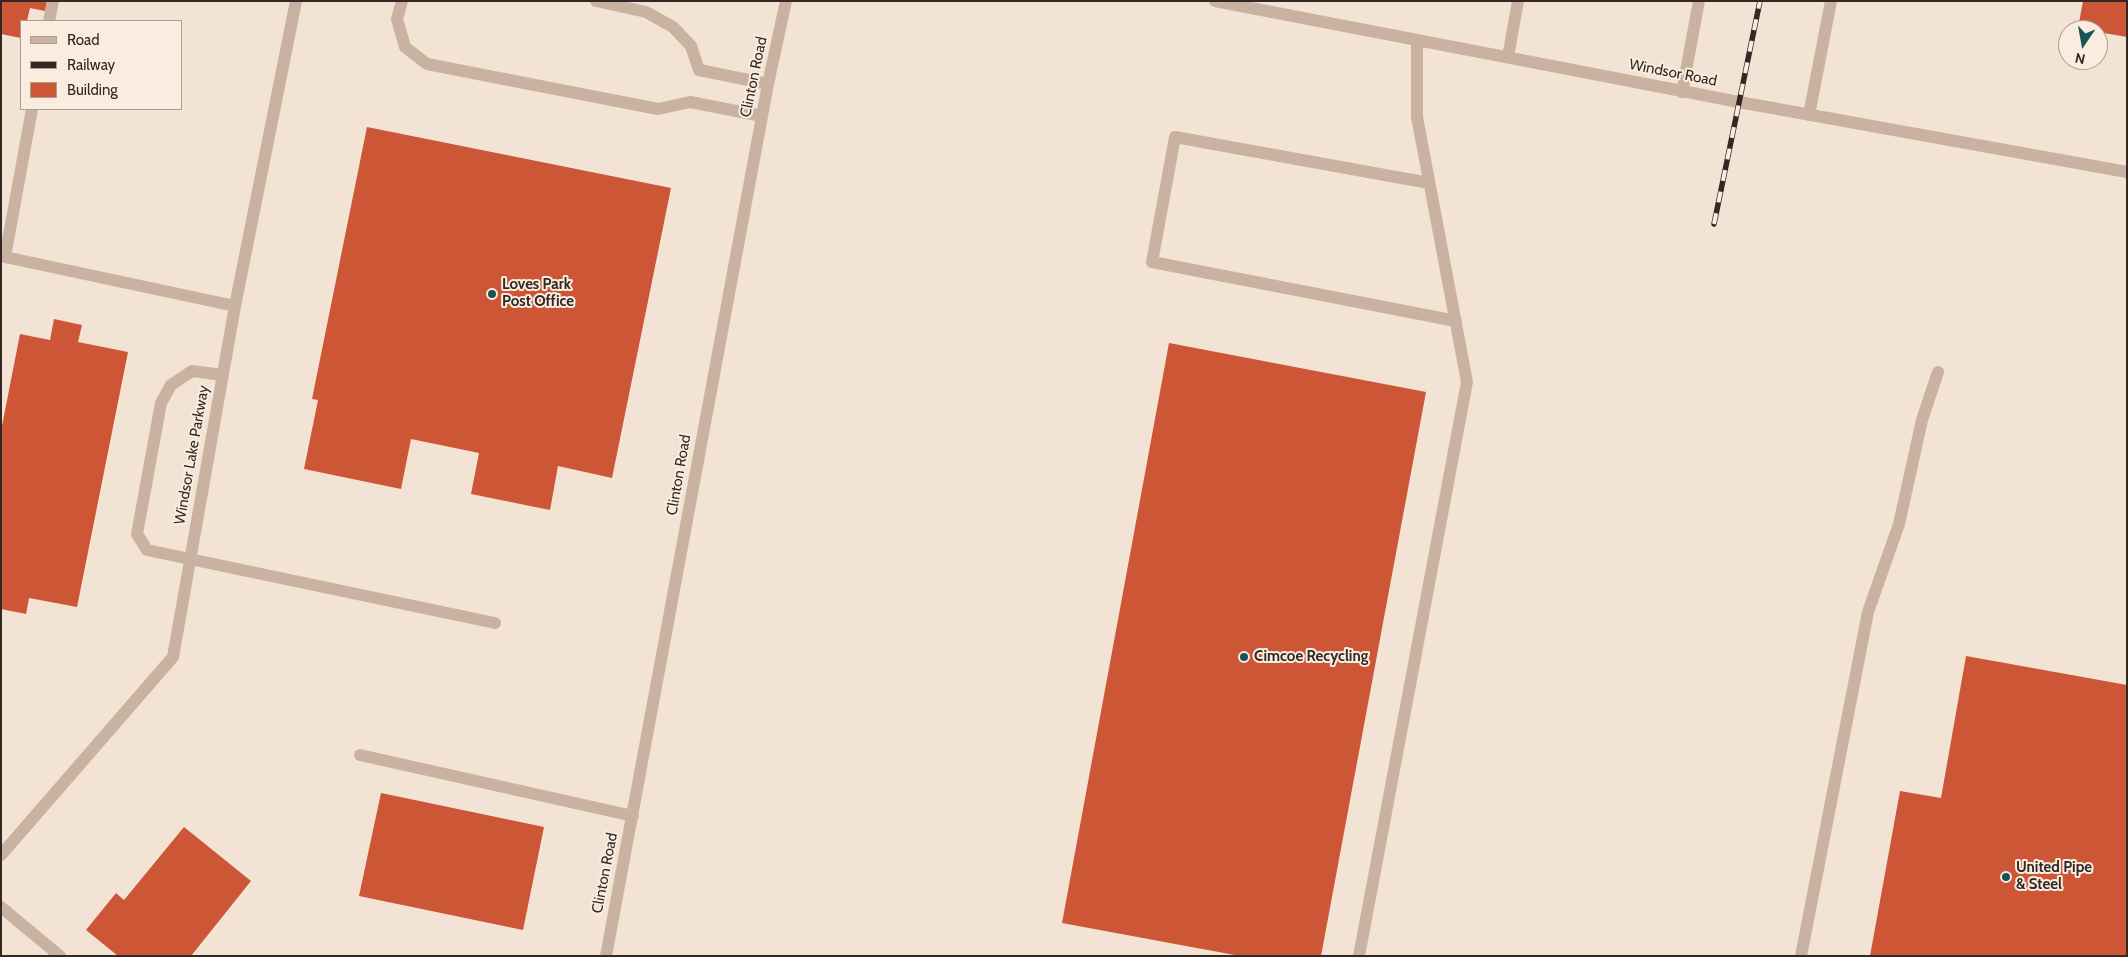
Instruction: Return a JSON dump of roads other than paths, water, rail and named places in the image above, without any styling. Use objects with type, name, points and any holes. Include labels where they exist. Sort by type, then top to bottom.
[{"type":"street","points":[[49,20],[53,1]]},
{"type":"street","name":"Windsor Lake Parkway","points":[[1,855],[173,657],[235,306],[296,1]]},
{"type":"street","points":[[402,1],[397,19],[405,47],[427,64],[658,109],[690,102],[762,116]]},
{"type":"street","points":[[596,1],[646,12],[673,27],[690,46],[699,70],[768,84]]},
{"type":"street","name":"Clinton Road","points":[[606,956],[768,84],[786,1]]},
{"type":"street","name":"Windsor Road","points":[[1215,1],[1682,92],[2127,172]]},
{"type":"street","points":[[1508,57],[1518,1]]},
{"type":"street","points":[[1682,92],[1699,1]]},
{"type":"street","points":[[1809,115],[1831,1]]},
{"type":"street","points":[[1359,956],[1467,382],[1417,117],[1417,40]]},
{"type":"street","points":[[32,110],[4,257],[235,306]]},
{"type":"street","points":[[1430,183],[1175,137],[1152,262],[1456,321]]},
{"type":"street","points":[[223,375],[192,371],[171,385],[161,403],[136,534],[147,550],[495,623]]},
{"type":"street","points":[[1801,956],[1868,612],[1899,524],[1922,420],[1938,372]]},
{"type":"street","points":[[360,755],[633,816]]},
{"type":"street","points":[[1,907],[60,956]]},
{"type":"railway","points":[[1714,224],[1760,1]]},
{"type":"place","name":"Loves Park Post Office","points":[[492,294]]},
{"type":"place","name":"Cimcoe Recycling","points":[[1244,657]]},
{"type":"place","name":"United Pipe & Steel","points":[[2006,877]]}]
